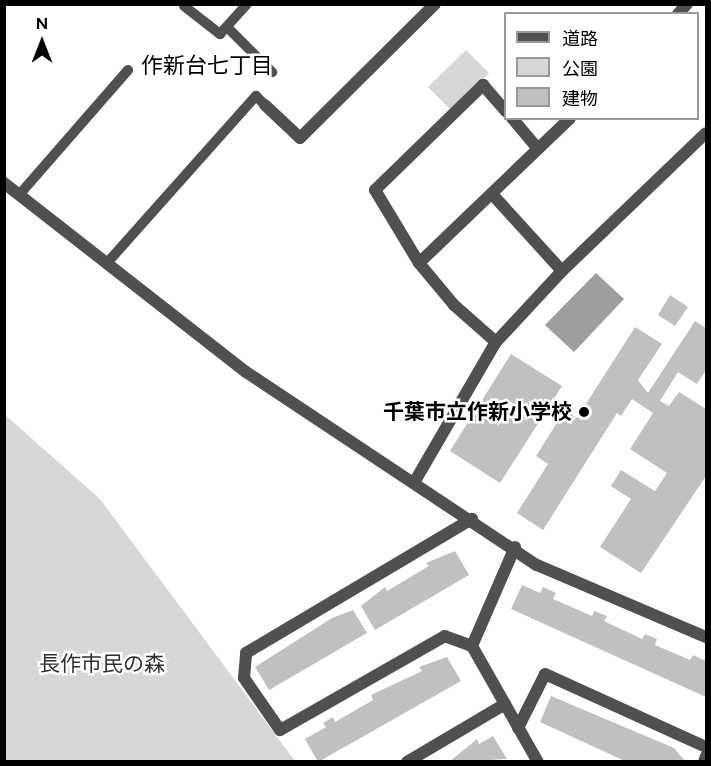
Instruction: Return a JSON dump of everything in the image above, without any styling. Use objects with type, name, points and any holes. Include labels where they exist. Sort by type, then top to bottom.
[{"type":"street","points":[[266,105],[300,138],[435,4]]},
{"type":"street","points":[[496,342],[454,305],[419,263],[375,189],[483,85],[504,109]]},
{"type":"street","points":[[514,120],[538,149]]},
{"type":"street","points":[[419,263],[568,120]]},
{"type":"street","points":[[415,481],[496,342],[562,271],[706,133]]},
{"type":"street","points":[[4,183],[246,372],[415,481],[537,564],[706,637]]},
{"type":"street","points":[[492,194],[562,271]]},
{"type":"street","points":[[472,519],[246,653],[244,678],[280,729],[445,636],[472,646],[538,762]]},
{"type":"street","points":[[472,646],[515,548]]},
{"type":"street","points":[[518,728],[545,674],[706,747]]},
{"type":"street","points":[[407,762],[505,704]]},
{"type":"street","points":[[704,762],[706,756]]},
{"type":"lane","points":[[184,6],[213,33],[227,27],[247,4]]},
{"type":"lane","points":[[227,27],[272,72]]},
{"type":"lane","points":[[19,195],[128,70]]},
{"type":"lane","points":[[107,263],[256,96],[266,105]]},
{"type":"green space","points":[[466,50],[489,73],[451,110],[428,87]]},
{"type":"green space","name":"長作市民の森","points":[[4,414],[100,499],[295,761],[5,761]]},
{"type":"shaded area","points":[[596,273],[624,299],[574,352],[545,325]]},
{"type":"building","points":[[670,295],[688,307],[675,326],[658,315]]},
{"type":"building","points":[[695,321],[706,328],[706,370],[697,384],[678,372],[660,401],[669,406],[679,392],[706,409],[706,476],[641,573],[600,547],[631,499],[611,486],[621,470],[655,491],[667,473],[630,449],[653,413],[632,399],[621,416],[617,413],[543,530],[517,513],[548,464],[536,456],[565,410],[577,418],[635,327],[662,344],[638,380],[648,393]]},
{"type":"building","points":[[511,354],[562,386],[500,483],[450,451]]},
{"type":"building","points":[[455,551],[469,575],[375,630],[361,606],[385,587],[387,591],[429,566],[426,563]]},
{"type":"building","points":[[522,585],[540,593],[543,587],[556,593],[553,599],[592,616],[594,611],[607,616],[604,621],[642,639],[645,634],[657,639],[655,645],[690,660],[693,655],[706,661],[706,697],[511,609]]},
{"type":"building","points":[[353,610],[367,633],[269,690],[255,667],[332,618]]},
{"type":"building","points":[[447,657],[461,681],[318,762],[305,739],[326,727],[323,723],[333,717],[335,722],[373,700],[371,695],[422,671],[419,667]]},
{"type":"building","points":[[551,696],[674,748],[686,762],[627,762],[540,722]]},
{"type":"building","points":[[493,736],[507,759],[449,762],[477,739],[479,744]]},
{"type":"place","name":"千葉市立作新小学校","points":[[584,412]]},
{"type":"district","name":"作新台七丁目","points":[[207,66]]}]
